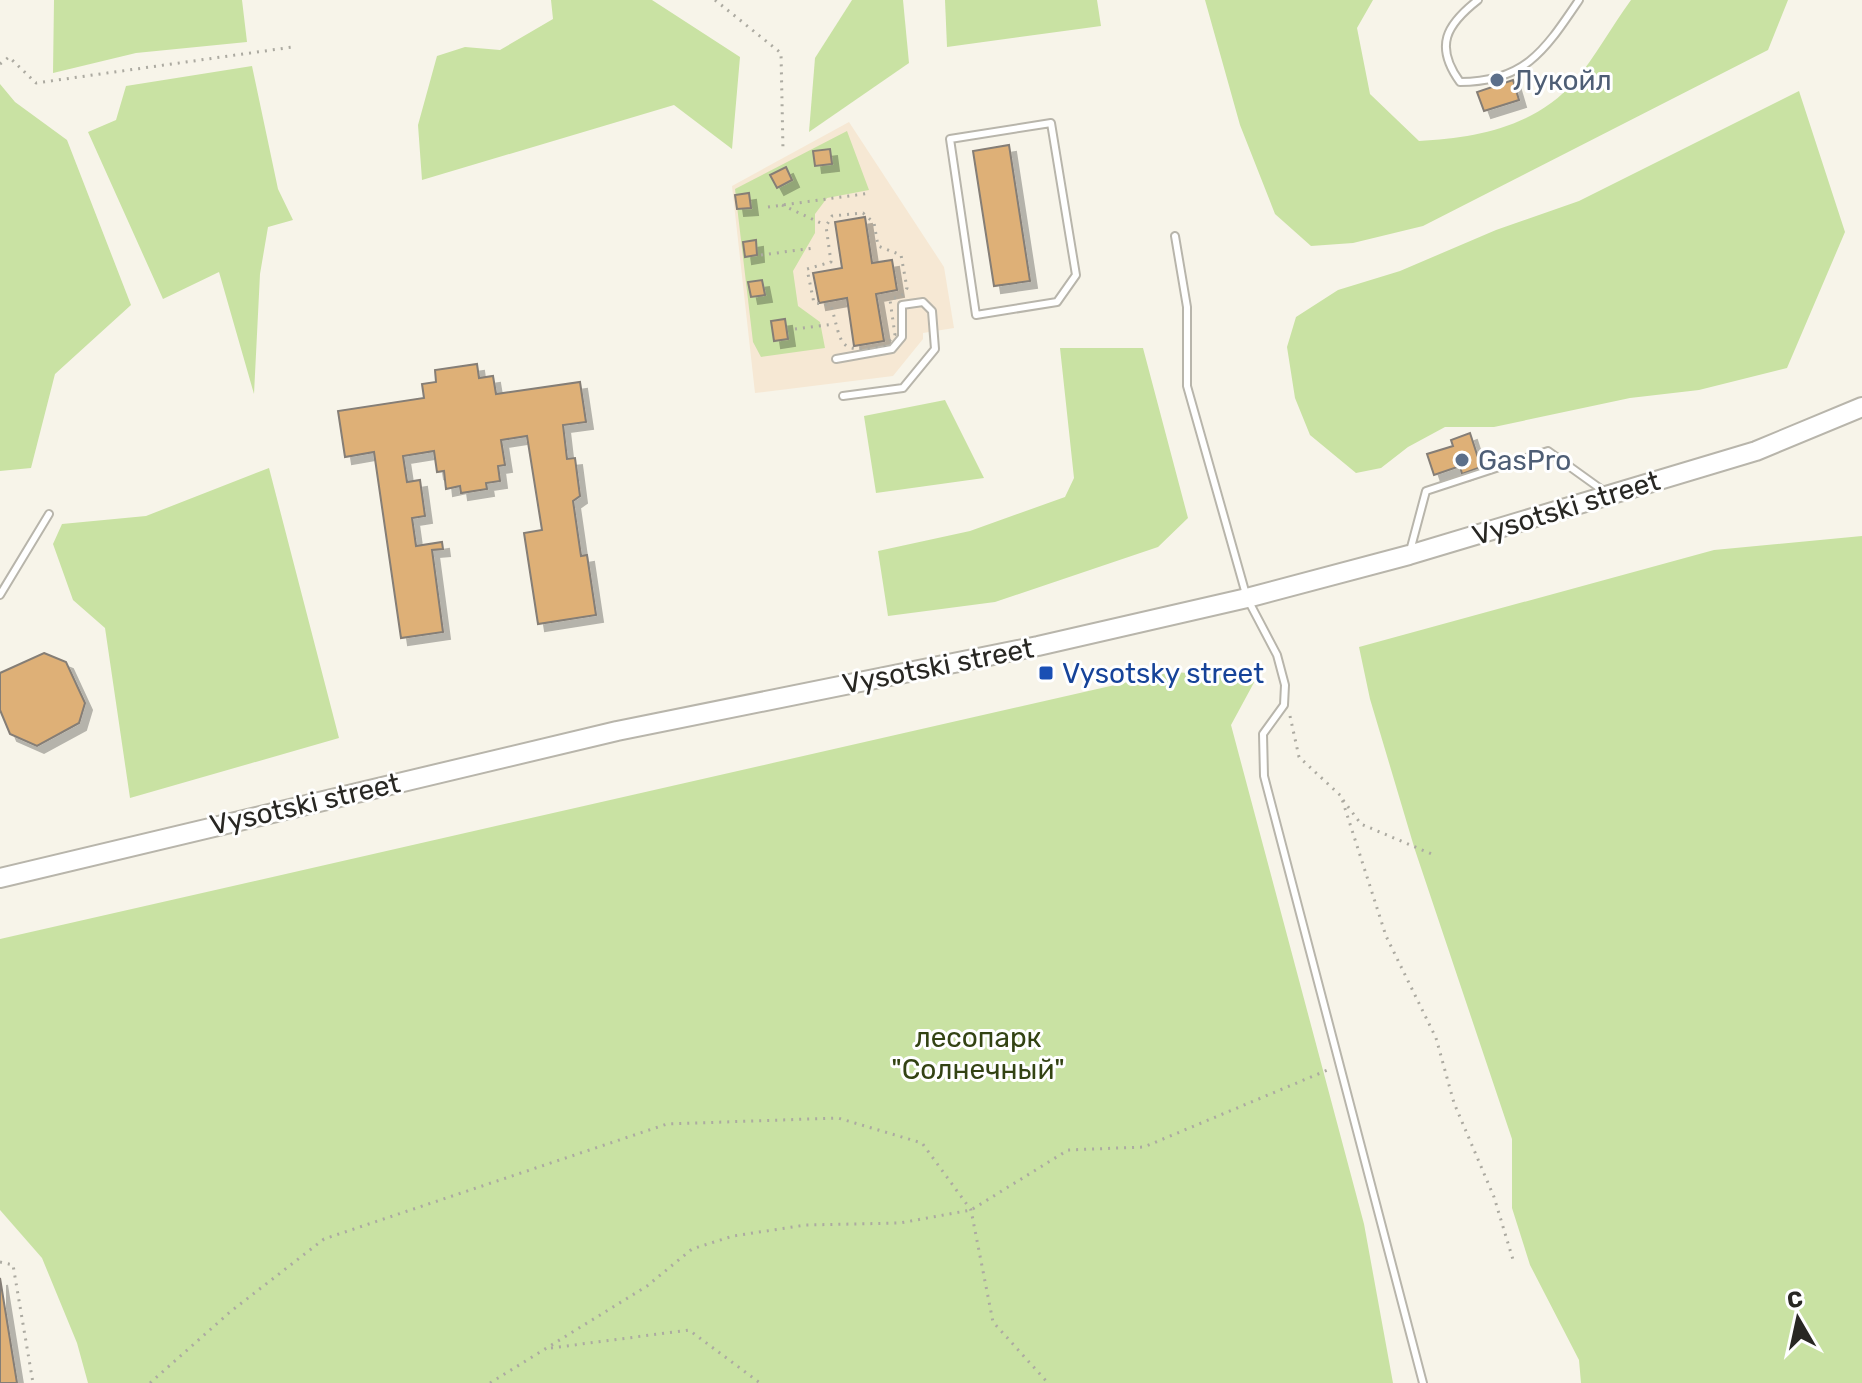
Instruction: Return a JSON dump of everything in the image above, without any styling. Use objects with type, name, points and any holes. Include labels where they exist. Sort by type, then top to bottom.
[{"type":"main road","name":"Vysotski street","points":[[0,878],[617,731],[1111,631],[1247,598],[1409,555],[1756,451],[1854,410],[1862,399]]},
{"type":"lane","points":[[1478,0],[1454,19],[1446,42],[1448,65],[1460,82],[1497,80],[1528,64],[1557,32],[1579,0]]},
{"type":"lane","points":[[1051,123],[1072,249],[1076,275],[1057,302],[976,315],[950,139],[1051,123]]},
{"type":"lane","points":[[1175,236],[1187,307],[1187,386],[1247,598],[1277,655],[1285,685],[1284,705],[1263,734],[1264,776],[1423,1383]]},
{"type":"lane","points":[[836,359],[892,349],[902,337],[902,305],[923,302],[932,311],[935,349],[903,388],[843,396]]},
{"type":"lane","points":[[1409,555],[1426,491],[1548,451],[1610,496]]},
{"type":"lane","points":[[0,595],[49,514]]},
{"type":"path","points":[[715,0],[781,53],[783,150]]},
{"type":"path","points":[[0,64],[9,57],[36,83],[293,47]]},
{"type":"path","points":[[768,207],[871,193]]},
{"type":"path","points":[[782,205],[826,226]]},
{"type":"path","points":[[863,213],[874,223],[878,246],[901,255],[907,288],[904,294],[890,300],[895,335],[885,346],[852,350],[842,345],[835,324],[831,305],[814,303],[811,298],[807,269],[831,262],[826,226],[832,216],[863,213]]},
{"type":"path","points":[[761,255],[814,248]]},
{"type":"path","points":[[795,329],[835,324]]},
{"type":"path","points":[[1284,705],[1294,723],[1299,757],[1341,796],[1361,824],[1434,855]]},
{"type":"path","points":[[1341,796],[1386,936],[1436,1038],[1454,1103],[1494,1197],[1514,1263]]},
{"type":"path","points":[[490,1383],[647,1286],[692,1249],[733,1236],[806,1225],[900,1223],[971,1210],[1068,1150],[1144,1147],[1341,1064]]},
{"type":"path","points":[[150,1383],[230,1312],[324,1239],[667,1124],[838,1118],[922,1143],[971,1210],[993,1322],[1048,1383]]},
{"type":"path","points":[[0,1262],[13,1265],[33,1383]]},
{"type":"path","points":[[549,1348],[689,1330],[760,1383]]},
{"type":"shaded area","points":[[849,122],[944,267],[954,328],[923,333],[923,339],[893,376],[755,393],[732,186]]},
{"type":"green space","points":[[54,0],[242,0],[247,42],[136,53],[53,73]]},
{"type":"green space","points":[[551,0],[652,0],[740,57],[732,149],[674,105],[422,180],[418,125],[437,56],[465,47],[500,50],[553,19]]},
{"type":"green space","points":[[852,0],[903,0],[909,63],[809,132],[815,58]]},
{"type":"green space","points":[[945,0],[1097,0],[1101,26],[947,47]]},
{"type":"green space","points":[[1205,0],[1373,0],[1357,28],[1370,94],[1419,141],[1483,133],[1542,109],[1575,81],[1631,0],[1788,0],[1768,50],[1423,226],[1353,243],[1311,246],[1275,214],[1240,125]]},
{"type":"green space","points":[[252,66],[278,189],[293,220],[268,227],[260,274],[254,394],[219,272],[163,299],[88,132],[116,120],[126,86]]},
{"type":"green space","points":[[0,84],[15,102],[67,140],[131,305],[55,374],[31,468],[0,471]]},
{"type":"green space","points":[[1799,91],[1845,232],[1787,368],[1699,390],[1630,398],[1494,427],[1445,427],[1408,447],[1381,468],[1356,473],[1310,435],[1295,398],[1287,347],[1296,317],[1338,290],[1400,271],[1496,230],[1579,201]]},
{"type":"green space","points":[[847,131],[869,190],[827,198],[815,214],[815,233],[793,271],[798,306],[820,322],[825,348],[761,357],[753,342],[735,189]]},
{"type":"green space","points":[[1060,348],[1143,348],[1188,518],[1158,547],[995,602],[888,616],[878,551],[970,531],[1065,497],[1074,478]]},
{"type":"green space","points":[[945,400],[984,478],[876,493],[864,416]]},
{"type":"green space","points":[[269,468],[339,738],[130,798],[105,628],[73,600],[53,544],[62,524],[146,516]]},
{"type":"green space","points":[[1862,536],[1862,1383],[1581,1383],[1579,1360],[1530,1265],[1512,1208],[1512,1139],[1415,850],[1370,699],[1359,647],[1714,550]]},
{"type":"green space","name":"лесопарк \"Солнечный\"","points":[[1172,672],[1257,677],[1231,725],[1364,1224],[1393,1383],[88,1383],[77,1343],[42,1258],[0,1210],[0,939]]},
{"type":"building","points":[[1513,80],[1519,100],[1484,111],[1477,92]]},
{"type":"building","points":[[1009,145],[1030,281],[994,286],[973,151]]},
{"type":"building","points":[[830,149],[832,164],[815,166],[813,151]]},
{"type":"building","points":[[786,167],[792,180],[777,188],[770,175]]},
{"type":"building","points":[[749,193],[751,208],[737,209],[735,195]]},
{"type":"building","points":[[865,217],[872,263],[892,260],[897,290],[876,294],[884,341],[854,346],[847,298],[819,303],[813,273],[842,268],[835,222]]},
{"type":"building","points":[[756,240],[757,255],[745,257],[743,242]]},
{"type":"building","points":[[762,280],[765,295],[751,297],[748,282]]},
{"type":"building","points":[[785,319],[788,339],[774,341],[771,321]]},
{"type":"building","points":[[477,364],[479,378],[493,376],[496,394],[580,382],[586,422],[563,425],[567,459],[575,458],[580,496],[573,501],[581,556],[587,555],[596,615],[538,624],[524,533],[542,530],[527,436],[501,440],[505,465],[498,466],[500,481],[486,483],[487,489],[461,493],[460,486],[446,489],[444,471],[437,472],[434,451],[403,456],[407,482],[420,480],[425,516],[412,518],[416,546],[442,542],[443,549],[432,550],[443,632],[401,638],[374,452],[345,457],[338,411],[424,398],[422,384],[436,382],[435,370]]},
{"type":"building","points":[[1470,433],[1481,467],[1462,474],[1460,466],[1434,475],[1427,454],[1453,446],[1451,440]]},
{"type":"building","points":[[44,653],[66,662],[85,703],[79,723],[37,746],[10,734],[0,710],[0,673]]},
{"type":"building","points":[[0,1278],[17,1383],[0,1383]]},
{"type":"place","name":"Лукойл","points":[[1497,80]]},
{"type":"place","name":"GasPro","points":[[1462,460]]},
{"type":"place","name":"Vysotsky street","points":[[1046,673]]}]
